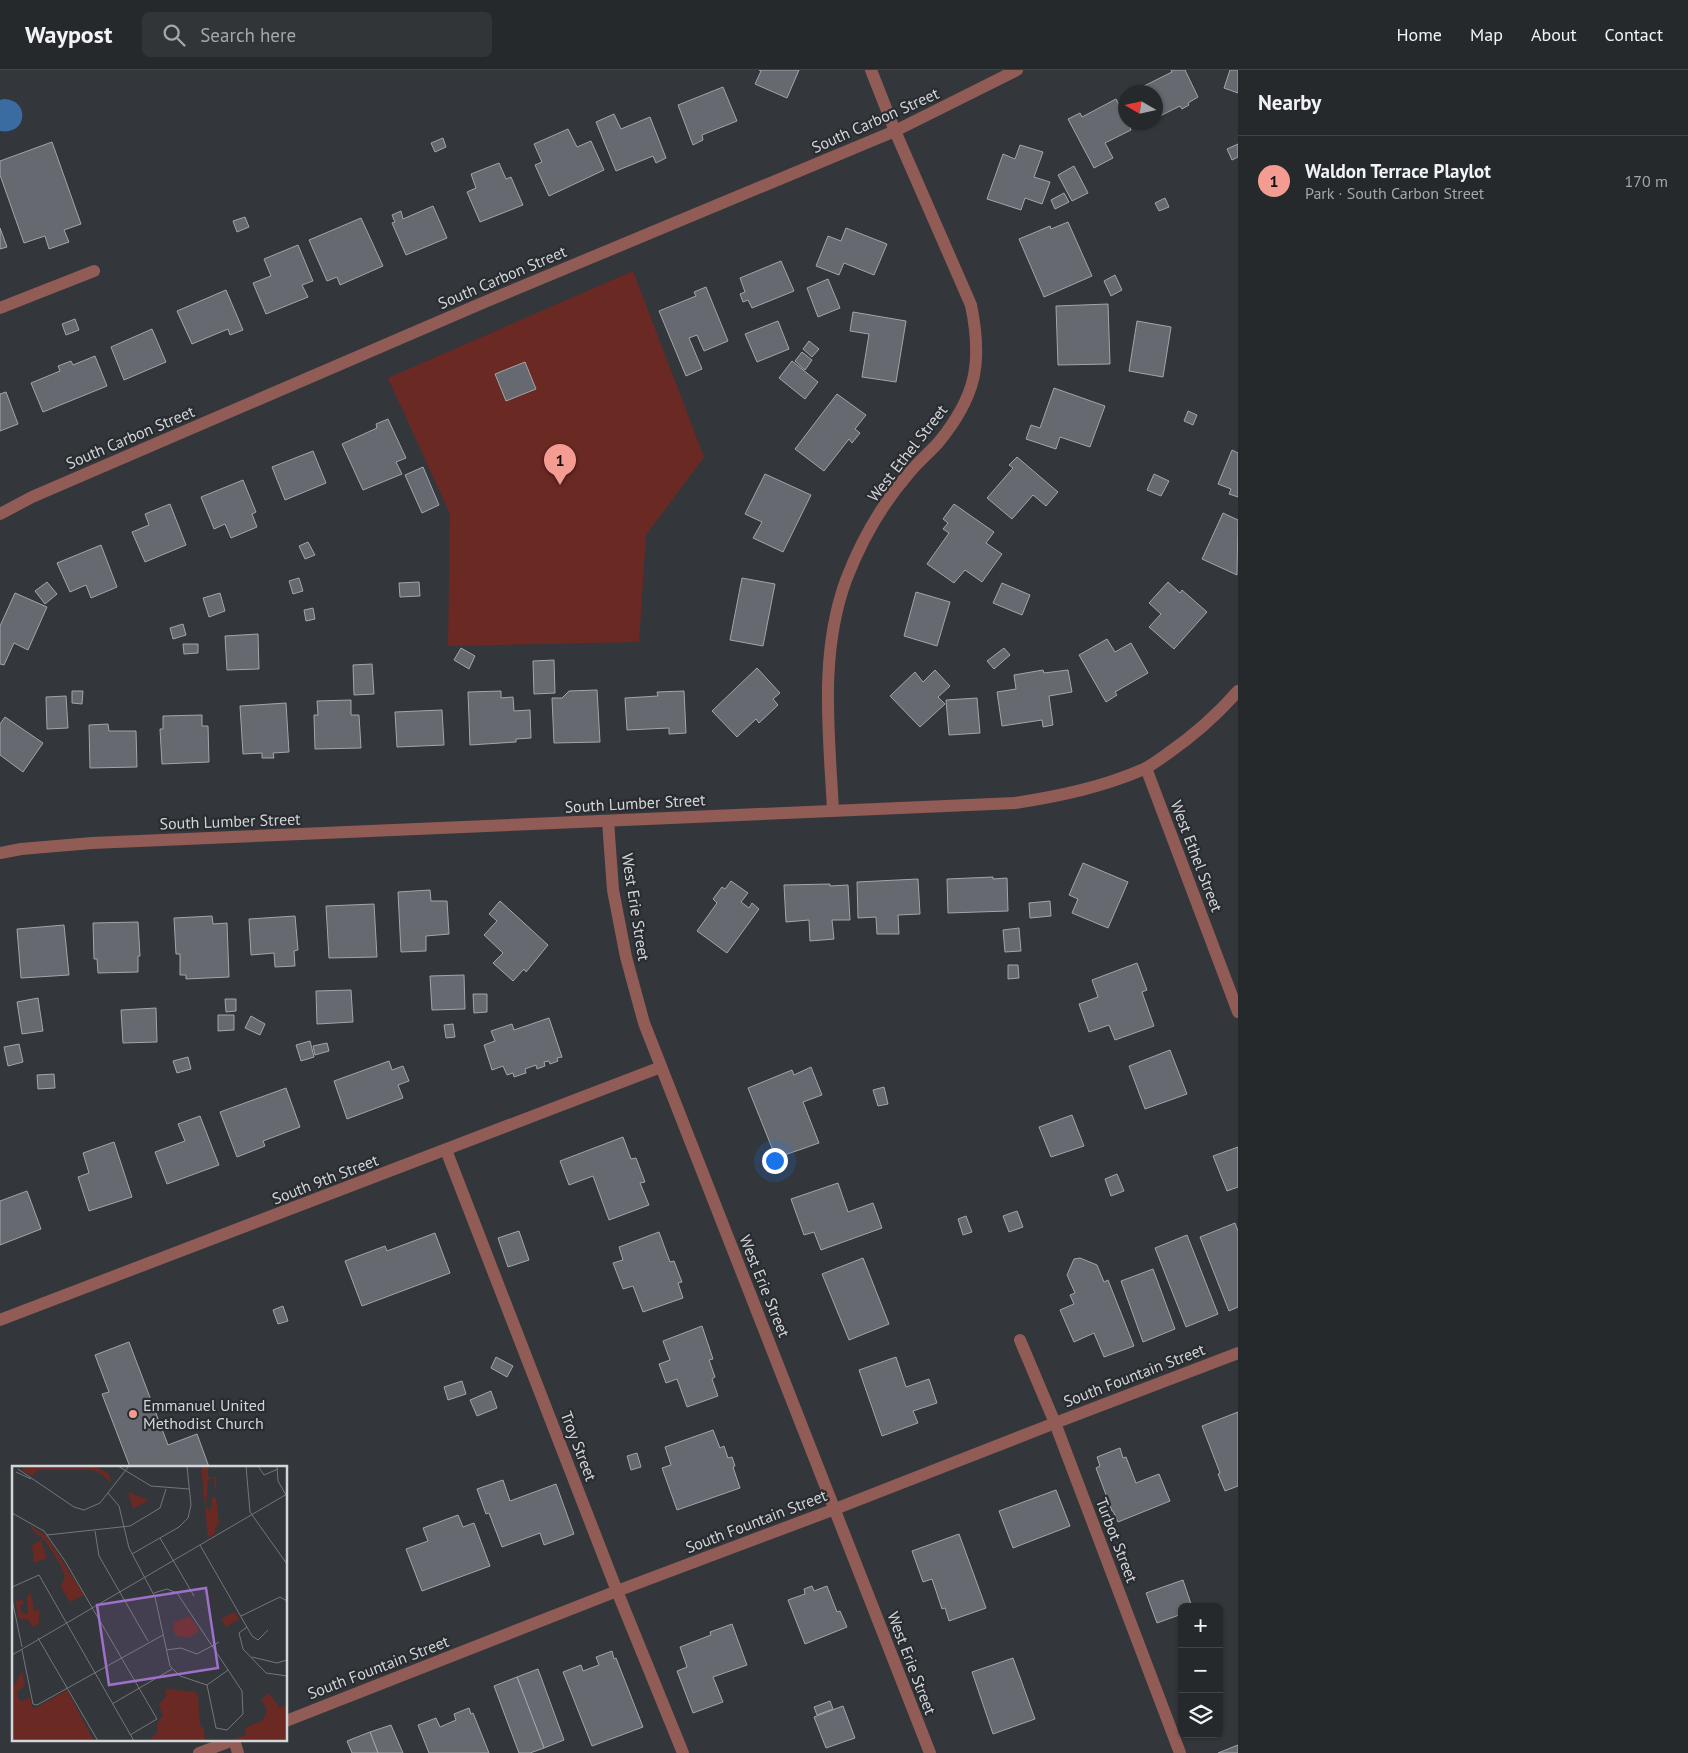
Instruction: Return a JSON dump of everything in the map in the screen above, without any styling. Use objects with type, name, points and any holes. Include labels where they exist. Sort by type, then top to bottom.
[{"type":"street","name":"West Ethel Street","points":[[833,810],[828,672],[834,626],[846,581],[864,539],[882,509],[909,472],[937,444],[957,419],[971,389],[976,361],[976,332],[971,305],[895,131],[871,70]]},
{"type":"street","name":"South Carbon Street","points":[[0,514],[32,496],[487,301],[895,131],[1017,70]]},
{"type":"street","points":[[0,308],[94,271]]},
{"type":"street","name":"South Lumber Street","points":[[0,853],[21,849],[92,843],[1015,803],[1056,797],[1095,787],[1146,768],[1188,739],[1225,706],[1238,691]]},
{"type":"street","name":"West Ethel Street","points":[[1146,768],[1238,1012]]},
{"type":"street","name":"West Erie Street","points":[[608,821],[613,890],[626,958],[644,1023],[930,1753]]},
{"type":"street","name":"South 9th Street","points":[[0,1320],[661,1066]]},
{"type":"street","name":"Troy Street","points":[[446,1150],[682,1753]]},
{"type":"street","name":"Turbot Street","points":[[1020,1340],[1055,1423],[1180,1753]]},
{"type":"street","name":"South Fountain Street","points":[[288,1719],[1238,1353]]},
{"type":"street","points":[[199,1753],[235,1740],[238,1753]]},
{"type":"shaded area","points":[[633,271],[704,457],[646,535],[639,642],[448,646],[450,514],[388,378]]},
{"type":"water","points":[[4,99],[19,105],[22,111],[20,123],[16,128],[9,131],[0,131],[0,100]]},
{"type":"building","points":[[759,70],[799,70],[787,98],[755,84],[761,71]]},
{"type":"building","points":[[1171,70],[1185,70],[1198,97],[1182,109],[1180,106],[1163,114],[1163,85],[1146,85],[1172,72]]},
{"type":"building","points":[[1230,70],[1238,70],[1238,93],[1224,88]]},
{"type":"building","points":[[723,87],[737,121],[702,135],[703,140],[693,145],[678,105]]},
{"type":"building","points":[[1116,99],[1118,103],[1118,130],[1131,130],[1105,143],[1113,158],[1094,168],[1068,119],[1080,113],[1082,117]]},
{"type":"building","points":[[614,114],[621,129],[650,117],[666,158],[656,163],[653,156],[616,171],[596,122]]},
{"type":"building","points":[[568,129],[577,147],[591,141],[604,170],[549,196],[535,165],[542,162],[534,144]]},
{"type":"building","points":[[443,138],[446,147],[435,152],[431,143]]},
{"type":"building","points":[[52,142],[81,224],[64,230],[69,242],[49,249],[45,236],[24,243],[0,175],[0,161]]},
{"type":"building","points":[[1238,144],[1238,157],[1232,160],[1227,149]]},
{"type":"building","points":[[1020,145],[1043,152],[1034,177],[1050,182],[1042,204],[1025,198],[1021,210],[987,199],[1003,154],[1015,159]]},
{"type":"building","points":[[499,163],[506,179],[511,177],[523,205],[480,222],[467,192],[476,188],[471,174]]},
{"type":"building","points":[[1074,166],[1088,193],[1072,201],[1058,175]]},
{"type":"building","points":[[1064,193],[1069,202],[1055,209],[1051,200]]},
{"type":"building","points":[[1165,198],[1169,207],[1159,211],[1155,203]]},
{"type":"building","points":[[433,206],[447,238],[406,255],[392,223],[395,222],[392,215],[401,211],[403,219]]},
{"type":"building","points":[[245,217],[249,227],[237,232],[233,221]]},
{"type":"building","points":[[361,218],[383,266],[340,285],[337,277],[327,281],[309,240]]},
{"type":"building","points":[[1068,222],[1092,276],[1044,297],[1019,239],[1050,226],[1051,229]]},
{"type":"building","points":[[0,228],[7,247],[0,249]]},
{"type":"building","points":[[846,228],[887,244],[874,275],[844,263],[839,275],[816,266],[828,236],[841,241]]},
{"type":"building","points":[[298,245],[313,281],[302,285],[308,297],[266,314],[253,283],[271,276],[264,259]]},
{"type":"building","points":[[781,261],[794,291],[752,308],[748,300],[743,302],[740,294],[745,292],[740,278]]},
{"type":"building","points":[[1115,275],[1122,290],[1111,296],[1104,281]]},
{"type":"building","points":[[828,279],[840,308],[818,317],[807,288]]},
{"type":"building","points":[[706,287],[728,341],[704,351],[697,335],[689,338],[702,369],[686,376],[659,311],[696,296],[694,292]]},
{"type":"building","points":[[226,290],[243,330],[230,335],[228,329],[192,344],[177,311]]},
{"type":"building","points":[[1108,304],[1110,364],[1058,365],[1056,306]]},
{"type":"building","points":[[853,312],[906,321],[896,382],[862,377],[869,334],[850,331]]},
{"type":"building","points":[[75,319],[79,330],[66,335],[62,324]]},
{"type":"building","points":[[778,321],[789,349],[757,362],[745,334]]},
{"type":"building","points":[[1137,321],[1171,327],[1163,377],[1129,371]]},
{"type":"building","points":[[152,329],[166,362],[124,380],[111,347]]},
{"type":"building","points":[[809,341],[819,349],[812,357],[803,349]]},
{"type":"building","points":[[802,352],[812,360],[805,370],[795,361]]},
{"type":"building","points":[[95,356],[107,386],[43,412],[31,383],[60,371],[58,366],[71,361],[73,365]]},
{"type":"building","points":[[792,361],[818,382],[805,399],[779,378]]},
{"type":"building","points":[[525,362],[536,389],[506,401],[495,374]]},
{"type":"building","points":[[1054,388],[1105,406],[1090,447],[1060,437],[1056,449],[1026,439],[1031,425],[1040,428]]},
{"type":"building","points":[[6,392],[18,424],[0,431],[0,394]]},
{"type":"building","points":[[837,394],[866,415],[855,429],[860,433],[852,443],[849,439],[824,471],[795,449]]},
{"type":"building","points":[[1188,411],[1197,415],[1193,425],[1184,421]]},
{"type":"building","points":[[388,419],[406,458],[396,462],[402,474],[363,490],[342,444],[377,428],[376,424]]},
{"type":"building","points":[[1232,450],[1238,453],[1238,497],[1229,494],[1231,489],[1218,484]]},
{"type":"building","points":[[313,451],[326,483],[285,500],[272,467]]},
{"type":"building","points":[[1017,457],[1058,492],[1046,506],[1033,495],[1012,519],[987,498],[1013,468],[1009,465]]},
{"type":"building","points":[[423,467],[439,505],[422,513],[405,475]]},
{"type":"building","points":[[765,474],[811,495],[783,552],[753,538],[762,522],[745,514]]},
{"type":"building","points":[[1154,474],[1169,481],[1161,496],[1147,490]]},
{"type":"building","points":[[243,480],[256,512],[252,514],[257,527],[231,538],[225,524],[214,529],[201,497]]},
{"type":"building","points":[[170,504],[186,545],[145,562],[132,532],[149,525],[145,514]]},
{"type":"building","points":[[954,504],[994,532],[986,543],[1002,554],[982,582],[965,570],[954,583],[927,564],[949,533],[943,529],[948,523],[943,519]]},
{"type":"building","points":[[1223,513],[1238,520],[1237,575],[1202,559]]},
{"type":"building","points":[[308,542],[315,555],[305,559],[299,546]]},
{"type":"building","points":[[101,545],[117,587],[91,598],[86,585],[70,592],[57,563]]},
{"type":"building","points":[[299,578],[303,591],[293,594],[289,581]]},
{"type":"building","points":[[742,578],[775,584],[763,646],[730,640]]},
{"type":"building","points":[[47,582],[57,594],[45,604],[35,591]]},
{"type":"building","points":[[419,582],[420,596],[400,597],[399,583]]},
{"type":"building","points":[[1168,582],[1180,593],[1182,590],[1207,612],[1174,649],[1149,627],[1161,614],[1149,603]]},
{"type":"building","points":[[1002,583],[1030,595],[1022,615],[993,603]]},
{"type":"building","points":[[916,592],[950,602],[937,646],[904,636]]},
{"type":"building","points":[[15,593],[47,607],[28,650],[14,643],[4,665],[0,664],[0,626]]},
{"type":"building","points":[[220,593],[225,611],[209,617],[203,598]]},
{"type":"building","points":[[313,608],[315,619],[306,621],[304,610]]},
{"type":"building","points":[[183,624],[186,635],[173,639],[170,628]]},
{"type":"building","points":[[258,634],[259,669],[227,670],[225,636]]},
{"type":"building","points":[[1107,639],[1115,652],[1131,643],[1148,673],[1115,692],[1117,695],[1106,702],[1079,655]]},
{"type":"building","points":[[183,644],[198,644],[198,653],[184,654]]},
{"type":"building","points":[[461,648],[475,656],[469,669],[454,660]]},
{"type":"building","points":[[1004,648],[1010,655],[994,669],[987,661]]},
{"type":"building","points":[[554,660],[555,693],[534,694],[533,661]]},
{"type":"building","points":[[372,664],[374,694],[354,695],[353,665]]},
{"type":"building","points":[[757,668],[780,693],[773,699],[778,705],[759,723],[756,719],[737,737],[712,711]]},
{"type":"building","points":[[935,670],[950,686],[938,697],[945,704],[920,727],[890,696],[915,672],[923,682]]},
{"type":"building","points":[[1043,670],[1044,673],[1068,670],[1072,692],[1049,696],[1053,725],[1043,727],[1042,720],[1002,726],[997,692],[1016,689],[1014,675]]},
{"type":"building","points":[[597,690],[600,742],[554,743],[552,698],[562,698],[569,691]]},
{"type":"building","points":[[72,691],[83,691],[82,704],[72,703]]},
{"type":"building","points":[[501,691],[501,698],[513,697],[514,711],[530,710],[531,738],[516,739],[516,742],[470,745],[468,692]]},
{"type":"building","points":[[684,691],[686,733],[669,734],[669,728],[627,730],[625,698],[658,696],[657,692]]},
{"type":"building","points":[[66,696],[68,728],[47,729],[46,697]]},
{"type":"building","points":[[977,698],[980,733],[949,735],[946,700]]},
{"type":"building","points":[[351,700],[351,715],[359,715],[361,748],[315,749],[314,715],[318,715],[317,701]]},
{"type":"building","points":[[286,703],[289,752],[273,753],[274,758],[262,758],[262,753],[243,754],[240,706]]},
{"type":"building","points":[[442,710],[444,745],[397,747],[395,712]]},
{"type":"building","points":[[202,715],[202,726],[208,726],[209,762],[162,764],[160,729],[163,729],[163,716]]},
{"type":"building","points":[[5,717],[43,743],[23,772],[0,755],[0,724]]},
{"type":"building","points":[[108,724],[109,731],[136,731],[137,767],[90,768],[89,725]]},
{"type":"building","points":[[1083,863],[1128,882],[1108,928],[1072,913],[1078,899],[1069,895]]},
{"type":"building","points":[[993,877],[993,879],[1007,878],[1008,911],[948,913],[947,879]]},
{"type":"building","points":[[918,879],[920,914],[898,915],[899,934],[877,934],[876,917],[858,918],[857,882]]},
{"type":"building","points":[[731,881],[748,893],[741,902],[749,908],[752,903],[759,909],[727,953],[697,931],[717,903],[713,899],[722,887],[725,889]]},
{"type":"building","points":[[830,884],[830,886],[848,885],[850,920],[832,920],[834,939],[810,941],[809,920],[786,922],[784,885]]},
{"type":"building","points":[[430,890],[431,901],[447,901],[449,934],[426,936],[426,951],[401,952],[398,892]]},
{"type":"building","points":[[500,901],[548,945],[526,972],[524,969],[513,981],[493,963],[503,953],[484,935],[497,921],[489,914]]},
{"type":"building","points":[[1050,901],[1051,916],[1030,918],[1029,903]]},
{"type":"building","points":[[374,904],[377,957],[329,958],[326,906]]},
{"type":"building","points":[[212,916],[213,924],[227,923],[229,977],[186,979],[186,975],[180,975],[180,954],[176,954],[174,918]]},
{"type":"building","points":[[295,916],[298,950],[294,951],[295,966],[275,967],[274,953],[251,955],[249,919]]},
{"type":"building","points":[[138,922],[140,956],[138,956],[138,972],[98,973],[97,959],[94,959],[93,923]]},
{"type":"building","points":[[64,925],[69,975],[21,978],[17,929]]},
{"type":"building","points":[[1019,928],[1021,951],[1005,952],[1003,930]]},
{"type":"building","points":[[1137,963],[1147,990],[1142,992],[1154,1026],[1115,1040],[1109,1025],[1089,1032],[1079,1004],[1098,997],[1092,980]]},
{"type":"building","points":[[1008,965],[1018,965],[1019,978],[1008,979]]},
{"type":"building","points":[[464,975],[465,1009],[432,1010],[430,976]]},
{"type":"building","points":[[351,990],[353,1022],[317,1024],[316,991]]},
{"type":"building","points":[[473,994],[487,994],[487,1012],[474,1013]]},
{"type":"building","points":[[38,998],[43,1031],[22,1034],[17,1002]]},
{"type":"building","points":[[225,999],[236,999],[236,1011],[226,1012]]},
{"type":"building","points":[[156,1008],[157,1042],[123,1043],[121,1010]]},
{"type":"building","points":[[218,1015],[234,1015],[234,1030],[218,1031]]},
{"type":"building","points":[[251,1016],[265,1024],[260,1035],[245,1028]]},
{"type":"building","points":[[549,1018],[562,1057],[557,1058],[558,1061],[550,1064],[549,1061],[544,1062],[545,1066],[537,1069],[536,1065],[525,1069],[526,1073],[514,1077],[513,1073],[507,1075],[503,1066],[492,1070],[484,1045],[495,1041],[491,1031],[512,1024],[514,1030]]},
{"type":"building","points":[[453,1024],[455,1037],[446,1038],[444,1025]]},
{"type":"building","points":[[310,1041],[314,1057],[301,1061],[296,1045]]},
{"type":"building","points":[[327,1043],[329,1051],[315,1055],[313,1046]]},
{"type":"building","points":[[19,1044],[23,1062],[8,1066],[4,1047]]},
{"type":"building","points":[[1170,1050],[1187,1094],[1145,1109],[1129,1066]]},
{"type":"building","points":[[188,1057],[191,1069],[177,1073],[173,1061]]},
{"type":"building","points":[[389,1061],[392,1070],[403,1066],[409,1081],[398,1085],[403,1098],[347,1119],[334,1081]]},
{"type":"building","points":[[811,1067],[822,1095],[803,1102],[819,1143],[776,1158],[748,1088],[792,1070],[794,1075]]},
{"type":"building","points":[[54,1074],[55,1088],[38,1089],[37,1075]]},
{"type":"building","points":[[884,1087],[888,1104],[878,1106],[873,1090]]},
{"type":"building","points":[[286,1088],[300,1127],[263,1141],[265,1146],[237,1157],[220,1112]]},
{"type":"building","points":[[1072,1115],[1084,1146],[1051,1157],[1039,1127]]},
{"type":"building","points":[[200,1116],[219,1165],[167,1184],[155,1152],[185,1141],[178,1124]]},
{"type":"building","points":[[623,1137],[631,1159],[636,1158],[645,1182],[640,1183],[649,1205],[609,1220],[593,1176],[569,1185],[560,1161]]},
{"type":"building","points":[[114,1142],[132,1197],[89,1211],[78,1177],[89,1173],[83,1153]]},
{"type":"building","points":[[1238,1147],[1238,1187],[1227,1191],[1213,1156]]},
{"type":"building","points":[[1117,1174],[1124,1191],[1111,1196],[1105,1179]]},
{"type":"building","points":[[838,1183],[848,1212],[873,1203],[882,1228],[821,1250],[814,1232],[804,1235],[791,1199]]},
{"type":"building","points":[[27,1191],[41,1229],[0,1245],[0,1201]]},
{"type":"building","points":[[1017,1211],[1023,1227],[1009,1232],[1003,1216]]},
{"type":"building","points":[[966,1216],[972,1232],[963,1235],[958,1219]]},
{"type":"building","points":[[1235,1223],[1238,1231],[1238,1307],[1229,1311],[1200,1237]]},
{"type":"building","points":[[519,1231],[529,1260],[508,1267],[498,1238]]},
{"type":"building","points":[[659,1232],[670,1262],[674,1261],[682,1282],[678,1283],[683,1298],[643,1312],[633,1286],[623,1289],[613,1263],[623,1260],[619,1247]]},
{"type":"building","points":[[435,1233],[450,1273],[362,1306],[345,1261],[385,1246],[387,1251]]},
{"type":"building","points":[[1187,1235],[1218,1314],[1186,1327],[1155,1248]]},
{"type":"building","points":[[863,1258],[889,1324],[849,1340],[822,1274]]},
{"type":"building","points":[[1080,1258],[1097,1265],[1104,1282],[1108,1280],[1134,1346],[1104,1357],[1094,1333],[1074,1342],[1060,1310],[1074,1304],[1070,1295],[1075,1293],[1067,1275],[1074,1259]]},
{"type":"building","points":[[1153,1269],[1175,1329],[1143,1342],[1121,1281]]},
{"type":"building","points":[[283,1306],[288,1321],[278,1324],[273,1310]]},
{"type":"building","points":[[702,1326],[713,1359],[709,1360],[715,1377],[712,1379],[718,1396],[687,1407],[677,1379],[666,1383],[659,1364],[670,1360],[663,1341]]},
{"type":"building","name":"Emmanuel United Methodist Church","points":[[129,1342],[168,1445],[197,1434],[209,1466],[130,1466],[102,1394],[109,1392],[95,1355]]},
{"type":"building","points":[[496,1357],[513,1366],[507,1377],[491,1368]]},
{"type":"building","points":[[896,1357],[906,1387],[929,1379],[937,1403],[913,1411],[918,1423],[882,1436],[859,1370]]},
{"type":"building","points":[[462,1381],[466,1394],[448,1400],[444,1387]]},
{"type":"building","points":[[491,1391],[497,1408],[477,1416],[470,1400]]},
{"type":"building","points":[[1238,1412],[1238,1486],[1225,1491],[1202,1426]]},
{"type":"building","points":[[713,1430],[720,1448],[724,1446],[728,1458],[732,1457],[735,1466],[733,1467],[740,1488],[677,1510],[662,1468],[671,1465],[665,1447]]},
{"type":"building","points":[[1120,1448],[1123,1458],[1126,1457],[1136,1483],[1159,1474],[1170,1501],[1118,1522],[1096,1468],[1100,1466],[1097,1457]]},
{"type":"building","points":[[637,1453],[641,1467],[631,1470],[627,1456]]},
{"type":"building","points":[[503,1480],[510,1501],[556,1484],[574,1534],[544,1545],[540,1533],[502,1547],[489,1513],[486,1514],[477,1489]]},
{"type":"building","points":[[1056,1490],[1070,1526],[1013,1548],[999,1511]]},
{"type":"building","points":[[458,1515],[463,1527],[474,1523],[490,1566],[422,1591],[406,1549],[428,1541],[423,1528]]},
{"type":"building","points":[[959,1534],[986,1608],[949,1621],[945,1608],[942,1609],[932,1579],[923,1582],[912,1551]]},
{"type":"building","points":[[1183,1580],[1191,1603],[1178,1603],[1178,1615],[1157,1623],[1146,1593]]},
{"type":"building","points":[[812,1586],[814,1591],[827,1586],[837,1612],[840,1611],[847,1627],[805,1644],[788,1600],[805,1594],[804,1589]]},
{"type":"building","points":[[732,1624],[747,1665],[713,1677],[723,1702],[693,1713],[677,1671],[687,1667],[680,1647],[711,1635],[710,1632]]},
{"type":"building","points":[[612,1651],[643,1727],[592,1746],[563,1672],[581,1665],[583,1671],[599,1665],[596,1657]]},
{"type":"building","points":[[1013,1658],[1035,1719],[993,1734],[972,1672]]},
{"type":"building","points":[[538,1669],[564,1740],[544,1748],[517,1677]]},
{"type":"building","points":[[517,1677],[544,1748],[530,1753],[519,1753],[494,1686]]},
{"type":"building","points":[[830,1701],[833,1709],[817,1715],[814,1707]]},
{"type":"building","points":[[843,1706],[855,1738],[826,1748],[814,1717]]},
{"type":"building","points":[[469,1708],[471,1714],[473,1713],[489,1753],[429,1753],[418,1725],[436,1718],[440,1727],[456,1720],[454,1714]]},
{"type":"building","points":[[391,1725],[403,1753],[378,1753],[370,1732]]},
{"type":"building","points":[[370,1732],[378,1753],[352,1753],[347,1741]]},
{"type":"building","points":[[1238,1745],[1238,1753],[1218,1753]]},
{"type":"place","name":"Waldon Terrace Playlot","points":[[560,485]]},
{"type":"place","name":"Emmanuel United Methodist Church","points":[[133,1414]]}]
